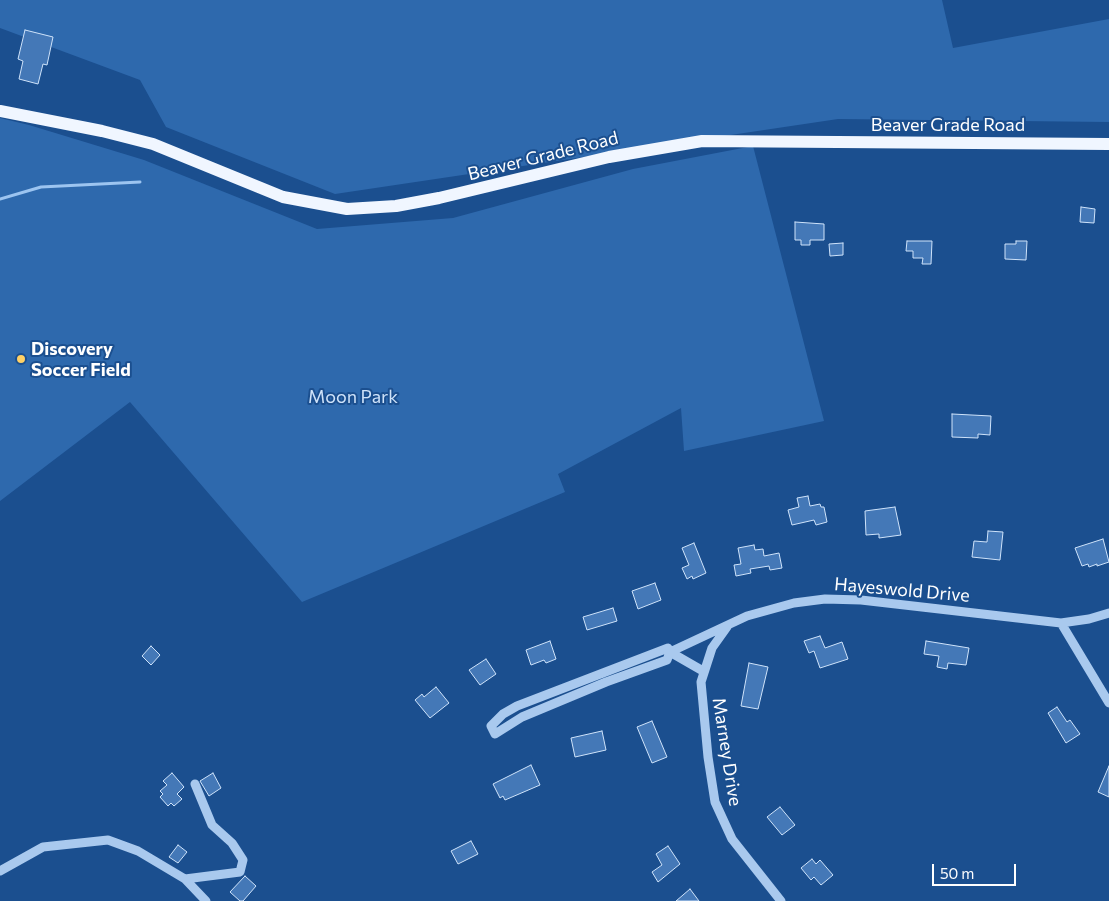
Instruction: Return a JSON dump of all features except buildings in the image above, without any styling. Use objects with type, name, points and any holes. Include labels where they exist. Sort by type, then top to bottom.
[{"type":"main road","name":"Beaver Grade Road","points":[[0,111],[102,131],[153,144],[283,197],[346,209],[396,206],[439,198],[609,156],[702,141],[1109,144]]},
{"type":"street","name":"Hayeswold Drive","points":[[670,652],[668,648],[652,652],[517,706],[494,722],[491,726],[492,731],[495,734],[522,717],[606,682],[667,660],[670,652],[761,611],[786,604],[810,600],[844,599],[1061,623],[1088,620],[1109,613]]},
{"type":"street","points":[[1061,623],[1109,703]]},
{"type":"street","name":"Marney Drive","points":[[728,625],[712,648],[703,671],[701,692],[708,758],[718,813],[740,852],[782,901]]},
{"type":"street","points":[[670,652],[703,671]]},
{"type":"street","points":[[185,879],[240,872],[243,860],[232,843],[212,826],[195,784]]},
{"type":"street","points":[[0,871],[43,847],[71,842],[108,840],[138,851],[185,879],[206,901]]},
{"type":"green space","points":[[0,0],[942,0],[953,48],[1109,19],[1109,122],[838,119],[335,194],[166,127],[140,80],[0,28]]},
{"type":"green space","name":"Moon Park","points":[[0,118],[144,160],[317,229],[453,218],[633,169],[753,146],[824,421],[684,451],[681,408],[558,474],[565,492],[302,602],[130,402],[0,501]]},
{"type":"waterway","points":[[0,199],[41,187],[140,182]]},
{"type":"place","name":"Discovery Soccer Field","points":[[21,359]]}]
